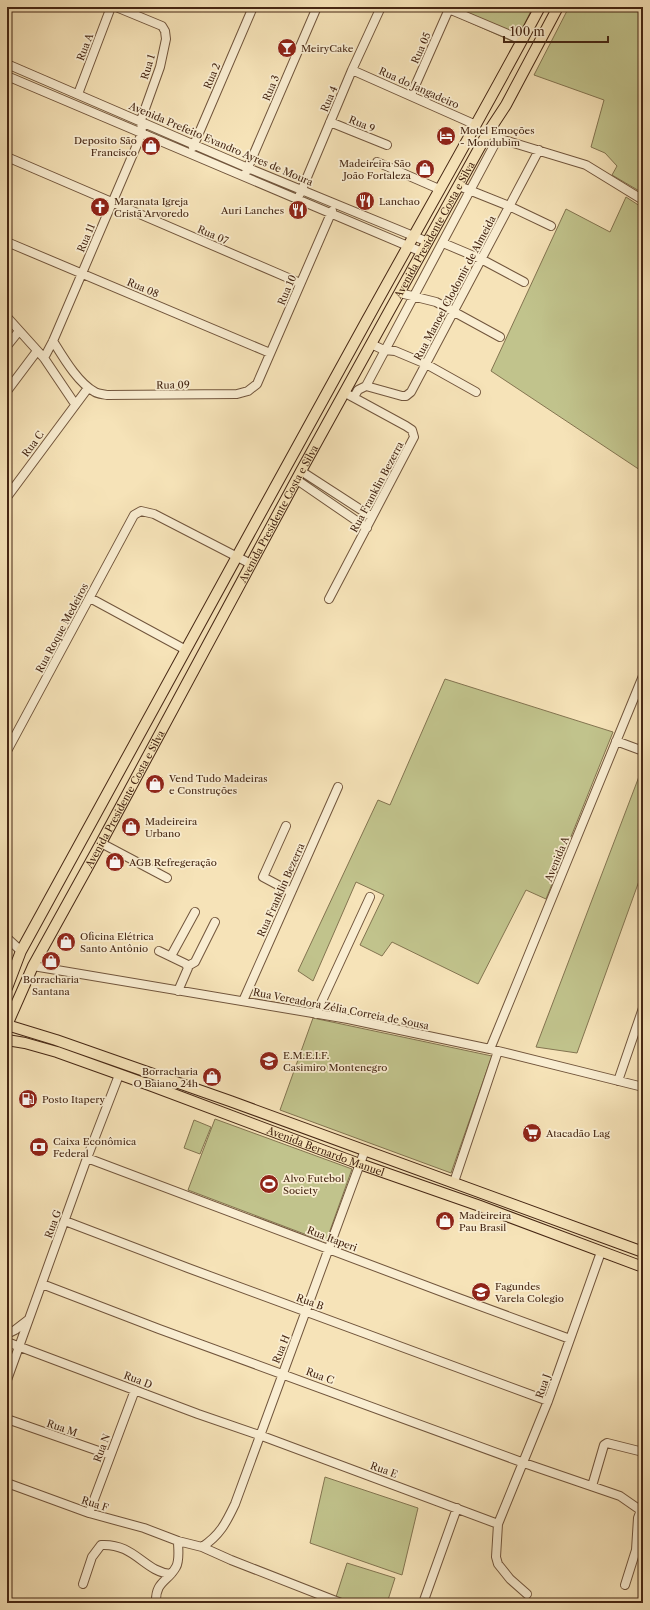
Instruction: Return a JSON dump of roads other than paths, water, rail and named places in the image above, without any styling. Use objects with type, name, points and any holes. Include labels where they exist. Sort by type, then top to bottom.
[{"type":"main road","name":"Avenida Presidente Costa e Silva","points":[[7,988],[21,951],[439,188],[492,97],[540,7]]},
{"type":"main road","name":"Avenida Presidente Costa e Silva","points":[[7,1025],[33,966],[299,476],[349,395],[379,330],[487,134],[506,106],[558,7]]},
{"type":"main road","points":[[498,85],[513,92]]},
{"type":"main road","points":[[492,97],[506,106]]},
{"type":"main road","points":[[366,321],[366,326],[370,330],[379,330]]},
{"type":"main road","points":[[354,344],[357,342],[370,347]]},
{"type":"main road","points":[[146,723],[161,730]]},
{"type":"main road","points":[[69,864],[66,884],[68,887],[72,887],[79,883]]},
{"type":"main road","points":[[51,898],[57,895],[63,899],[65,905],[62,914]]},
{"type":"main road","name":"Avenida Bernardo Manuel","points":[[7,1025],[69,1044],[454,1182],[643,1252]]},
{"type":"main road","name":"Avenida Bernardo Manuel","points":[[7,1040],[25,1043],[57,1052],[643,1267]]},
{"type":"street","name":"Rua A","points":[[78,94],[111,7]]},
{"type":"street","name":"Rua 1","points":[[116,7],[156,22],[162,26],[165,31],[166,39],[160,67],[141,120]]},
{"type":"street","name":"Rua 2","points":[[190,154],[253,7]]},
{"type":"street","name":"Rua 3","points":[[244,176],[317,7]]},
{"type":"street","name":"Rua 4","points":[[297,200],[380,7]]},
{"type":"street","points":[[447,8],[522,40]]},
{"type":"street","name":"Rua 05","points":[[411,95],[447,8]]},
{"type":"street","name":"Avenida Prefeito Evandro Ayres de Moura","points":[[7,64],[141,120],[248,168],[428,242]]},
{"type":"street","name":"Rua do Jangadeiro","points":[[352,70],[476,125]]},
{"type":"street","name":"Avenida Prefeito Evandro Ayres de Moura","points":[[7,76],[422,252]]},
{"type":"street","name":"Rua 11","points":[[53,341],[142,134],[141,120]]},
{"type":"street","name":"Rua 9","points":[[330,122],[387,145]]},
{"type":"street","points":[[487,134],[586,165],[643,200]]},
{"type":"street","points":[[349,395],[366,386],[413,296],[472,190],[498,138]]},
{"type":"street","name":"Rua Manoel Clodomir de Almeida","points":[[366,386],[398,396],[406,396],[411,392],[539,150]]},
{"type":"street","name":"Rua 07","points":[[7,157],[300,283]]},
{"type":"street","points":[[377,162],[439,188]]},
{"type":"street","points":[[459,186],[509,206],[551,226]]},
{"type":"street","name":"Rua 10","points":[[257,384],[335,203]]},
{"type":"street","name":"Rua 08","points":[[7,242],[270,353]]},
{"type":"street","points":[[443,243],[481,259],[524,282]]},
{"type":"street","points":[[400,293],[436,302],[500,337]]},
{"type":"street","points":[[7,317],[44,358],[75,404],[88,388]]},
{"type":"street","points":[[7,346],[19,331]]},
{"type":"street","points":[[44,358],[53,341]]},
{"type":"street","name":"Rua 09","points":[[53,341],[70,368],[88,388],[96,393],[107,395],[237,394],[248,391],[257,384]]},
{"type":"street","points":[[370,347],[395,351],[426,364],[476,392]]},
{"type":"street","points":[[7,391],[37,351]]},
{"type":"street","name":"Rua Franklin Bezerra","points":[[329,599],[414,437],[412,430],[406,426],[349,395]]},
{"type":"street","name":"Rua C","points":[[7,497],[75,404]]},
{"type":"street","points":[[299,476],[372,518]]},
{"type":"street","points":[[299,476],[367,528]]},
{"type":"street","name":"Rua Roque Medeiros","points":[[7,751],[134,515],[141,511],[154,514],[237,557]]},
{"type":"street","points":[[237,557],[251,564]]},
{"type":"street","points":[[90,598],[186,650]]},
{"type":"street","name":"Avenida A","points":[[454,1182],[494,1050],[643,676]]},
{"type":"street","points":[[616,741],[643,751]]},
{"type":"street","name":"Rua Franklin Bezerra","points":[[243,1001],[338,787]]},
{"type":"street","points":[[286,826],[263,877],[291,892]]},
{"type":"street","points":[[101,843],[167,878]]},
{"type":"street","points":[[316,1014],[370,897]]},
{"type":"street","points":[[171,956],[195,912]]},
{"type":"street","points":[[178,991],[188,966],[195,962],[215,922]]},
{"type":"street","points":[[7,938],[21,951]]},
{"type":"street","points":[[159,951],[188,966]]},
{"type":"street","name":"Rua Vereadora Zélia Correia de Sousa","points":[[33,966],[243,1001],[412,1032],[494,1050],[643,1087]]},
{"type":"street","points":[[618,1081],[643,1008]]},
{"type":"street","name":"Rua G","points":[[7,1380],[87,1158],[119,1075]]},
{"type":"street","name":"Rua H","points":[[202,1547],[212,1541],[223,1528],[235,1504],[262,1436],[282,1374],[307,1311],[365,1150]]},
{"type":"street","name":"Rua Itaperi","points":[[87,1158],[570,1339]]},
{"type":"street","name":"Rua B","points":[[65,1221],[548,1401]]},
{"type":"street","name":"Rua J","points":[[527,1594],[510,1579],[498,1564],[496,1558],[498,1524],[548,1401],[601,1252]]},
{"type":"street","name":"Rua C","points":[[42,1284],[524,1463],[620,1496],[642,1511]]},
{"type":"street","points":[[7,1334],[28,1320]]},
{"type":"street","name":"Rua D","points":[[7,1342],[198,1414],[262,1436]]},
{"type":"street","name":"Rua N","points":[[89,1513],[135,1390]]},
{"type":"street","name":"Rua M","points":[[7,1419],[110,1455]]},
{"type":"street","name":"Rua E","points":[[262,1436],[498,1524]]},
{"type":"street","points":[[592,1486],[604,1445],[607,1443],[643,1452]]},
{"type":"street","name":"Rua F","points":[[7,1482],[89,1513],[144,1528],[178,1541],[202,1547],[231,1560],[341,1603]]},
{"type":"street","points":[[423,1603],[457,1508]]},
{"type":"street","points":[[625,1585],[636,1550],[638,1518],[642,1511]]},
{"type":"street","points":[[156,1603],[158,1589],[176,1567],[178,1557],[178,1541]]},
{"type":"street","points":[[83,1584],[92,1557],[101,1545],[120,1547],[132,1552],[155,1570],[164,1574],[170,1574]]},
{"type":"waterway","points":[[588,7],[605,11],[614,7]]},
{"type":"place","name":"MeiryCake","points":[[287,48]]},
{"type":"place","name":"Motel Emoções - Mondubim","points":[[446,136]]},
{"type":"place","name":"Deposito São Francisco","points":[[151,146]]},
{"type":"place","name":"Madeireira São João Fortaleza","points":[[425,169]]},
{"type":"place","name":"Lanchao","points":[[365,201]]},
{"type":"place","name":"Maranata Igreja Cristã Arvoredo","points":[[100,207]]},
{"type":"place","name":"Auri Lanches","points":[[298,210]]},
{"type":"place","name":"Vend Tudo Madeiras e Construções","points":[[155,784]]},
{"type":"place","name":"Madeireira Urbano","points":[[131,827]]},
{"type":"place","name":"AGB Refregeração","points":[[115,862]]},
{"type":"place","name":"Oficina Elétrica Santo Antônio","points":[[66,942]]},
{"type":"place","name":"Borracharia Santana","points":[[51,961]]},
{"type":"place","name":"E.M.E.I.F. Casimiro Montenegro","points":[[269,1061]]},
{"type":"place","name":"Borracharia O Baiano 24h","points":[[212,1077]]},
{"type":"place","name":"Posto Itapery","points":[[28,1099]]},
{"type":"place","name":"Atacadão Lag","points":[[532,1133]]},
{"type":"place","name":"Caixa Econômica Federal","points":[[39,1147]]},
{"type":"place","name":"Alvo Futebol Society","points":[[269,1184]]},
{"type":"place","name":"Madeireira Pau Brasil","points":[[445,1221]]},
{"type":"place","name":"Fagundes Varela Colegio","points":[[481,1292]]}]
